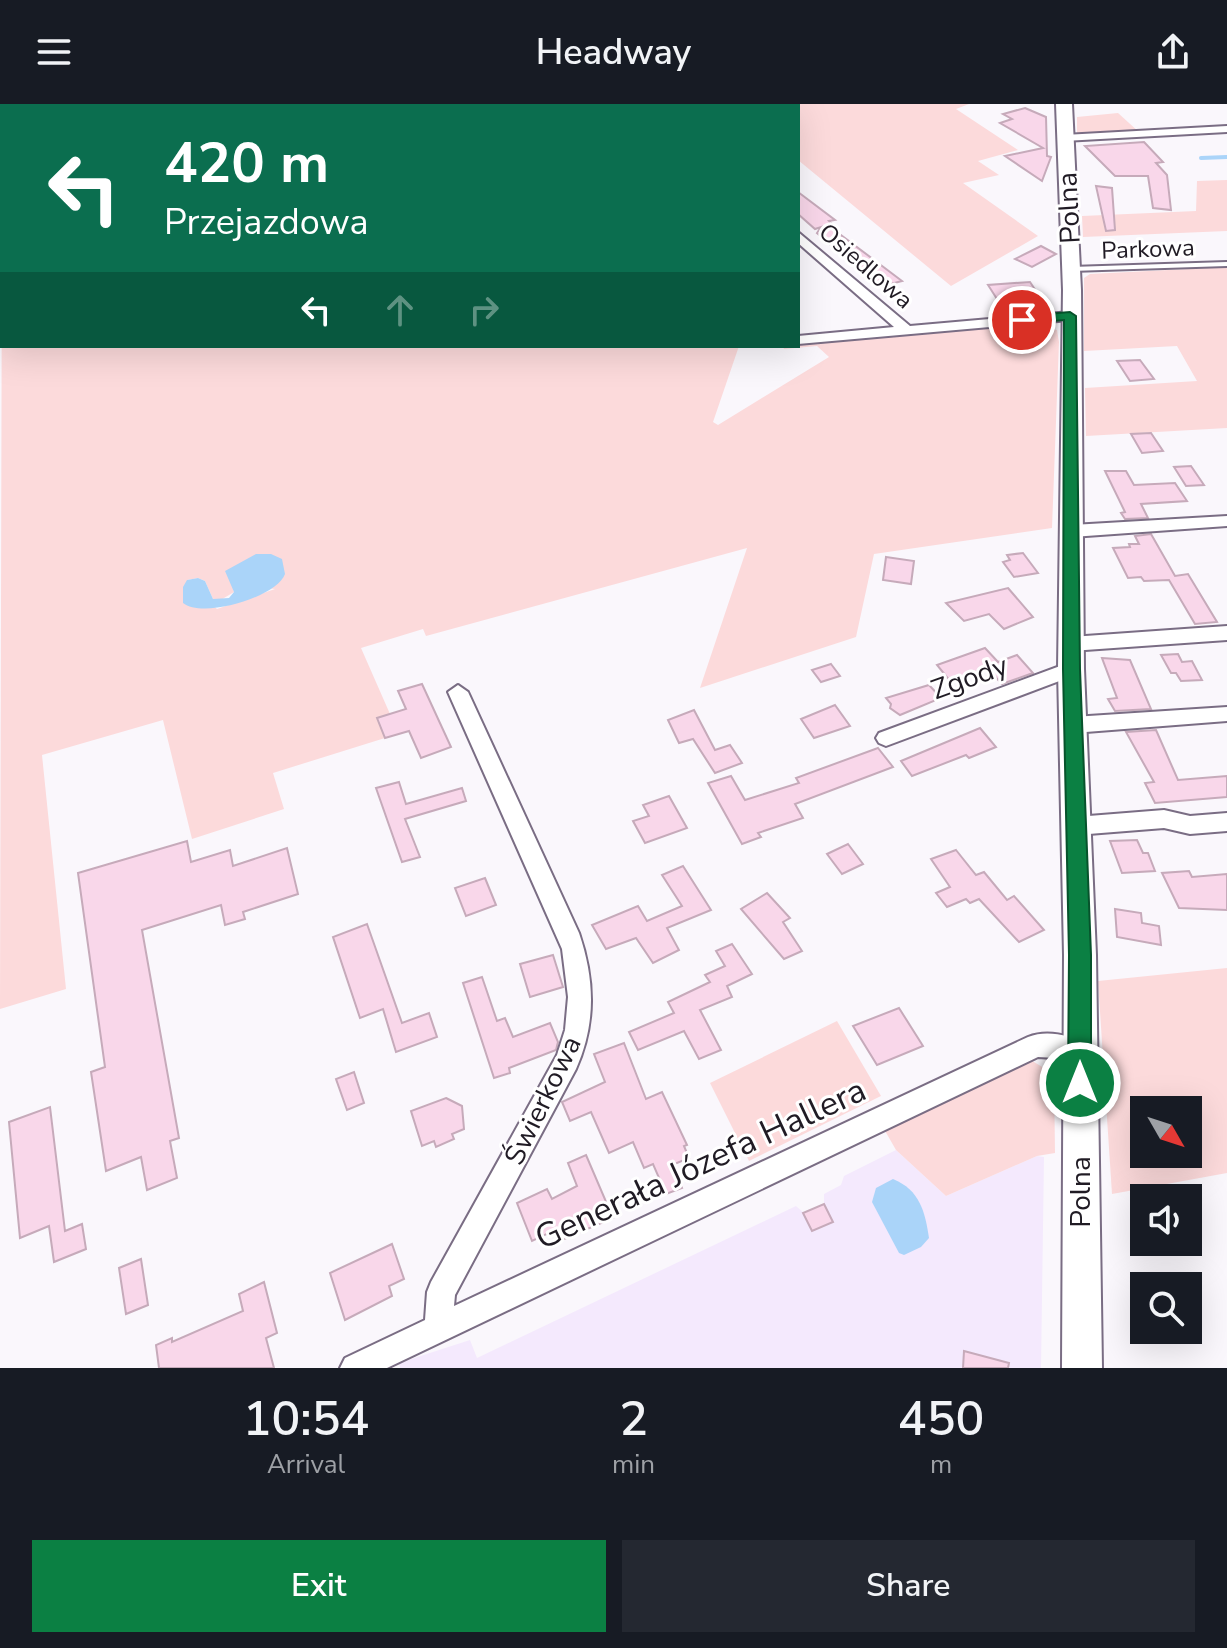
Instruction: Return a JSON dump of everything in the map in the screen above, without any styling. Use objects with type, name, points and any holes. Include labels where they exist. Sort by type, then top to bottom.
[{"type":"street","name":"Polna","points":[[1064,104],[1071,269],[1071,656],[1082,1368]]},
{"type":"street","points":[[1064,138],[1227,129]]},
{"type":"street","name":"Osiedlowa","points":[[800,238],[906,330]]},
{"type":"street","points":[[800,340],[1070,316]]},
{"type":"street","points":[[1072,531],[1227,521]]},
{"type":"street","name":"Zgody","points":[[886,738],[1071,656],[1227,633]]},
{"type":"street","name":"Świerkowa","points":[[439,1326],[441,1292],[571,1053],[578,1029],[581,999],[575,950],[458,692]]},
{"type":"street","points":[[1073,725],[1227,714]]},
{"type":"street","points":[[1076,826],[1164,819],[1190,825],[1227,822]]},
{"type":"street","name":"Generała Józefa Hallera","points":[[355,1368],[1037,1045],[1064,1046],[1079,1051]]},
{"type":"lane","name":"Parkowa","points":[[1071,269],[1227,264]]},
{"type":"shaded area","points":[[800,104],[969,104],[956,109],[1018,150],[978,161],[999,175],[963,183],[1038,236],[951,286],[800,162]]},
{"type":"shaded area","points":[[1118,113],[1140,133],[1077,134],[1077,117]]},
{"type":"shaded area","points":[[1227,180],[1227,231],[1083,237],[1082,216],[1196,211],[1197,181]]},
{"type":"shaded area","points":[[1227,267],[1227,428],[1086,436],[1085,388],[1197,381],[1177,346],[1084,351],[1084,278],[1090,274]]},
{"type":"shaded area","points":[[1037,324],[1057,330],[1052,528],[874,554],[856,637],[700,688],[747,548],[426,636],[423,629],[361,648],[390,714],[377,718],[385,738],[273,773],[284,809],[192,839],[163,720],[42,755],[66,989],[0,1009],[2,348],[738,348],[713,422],[718,425],[829,357],[817,346],[800,348],[800,344],[865,335]],"holes":[[[198,578],[205,581],[213,599],[219,601],[234,592],[232,584],[275,589],[217,609],[187,580]]]},
{"type":"shaded area","points":[[1227,968],[1227,1173],[1167,1184],[1130,1184],[1130,1191],[1112,1194],[1098,981]]},
{"type":"shaded area","points":[[837,1021],[881,1096],[749,1161],[710,1083]]},
{"type":"shaded area","points":[[1029,1059],[1054,1074],[1055,1153],[1037,1156],[946,1196],[896,1150],[884,1129]]},
{"type":"shaded area","points":[[896,1150],[946,1196],[1037,1156],[1044,1157],[1041,1368],[400,1368],[399,1363],[470,1340],[477,1358],[796,1206],[804,1213],[824,1204],[824,1194],[841,1185],[844,1176]]},
{"type":"water","points":[[256,554],[271,554],[282,559],[285,574],[279,583],[254,598],[222,607],[193,607],[183,603],[183,587],[187,580],[198,578],[205,581],[213,599],[229,598],[234,592],[225,571]]},
{"type":"water","points":[[893,1179],[909,1189],[920,1203],[929,1238],[921,1247],[904,1255],[899,1253],[872,1202],[876,1188]]},
{"type":"building","points":[[1025,108],[1046,117],[1047,156],[1051,157],[1042,181],[1005,156],[1043,148],[1000,123],[1012,119],[1003,114]]},
{"type":"building","points":[[1144,142],[1163,162],[1156,163],[1167,175],[1171,210],[1153,208],[1148,176],[1115,176],[1085,146]]},
{"type":"building","points":[[1096,186],[1112,188],[1115,230],[1106,231]]},
{"type":"building","points":[[800,194],[835,220],[829,221],[833,225],[829,226],[902,281],[879,287],[817,233],[821,227],[815,229],[800,216]]},
{"type":"building","points":[[1041,246],[1056,254],[1032,267],[1015,259]]},
{"type":"building","points":[[1030,282],[1040,297],[997,299],[988,285]]},
{"type":"building","points":[[1140,360],[1154,379],[1130,381],[1117,361]]},
{"type":"building","points":[[1151,433],[1163,451],[1142,453],[1131,434]]},
{"type":"building","points":[[1191,466],[1204,485],[1186,486],[1174,467]]},
{"type":"building","points":[[1105,471],[1126,471],[1134,485],[1175,483],[1187,501],[1141,504],[1148,518],[1125,519],[1121,513],[1125,512]]},
{"type":"building","points":[[1151,534],[1175,576],[1188,574],[1217,622],[1195,624],[1169,580],[1128,578],[1113,548],[1139,544],[1135,536]]},
{"type":"building","points":[[1023,553],[1038,573],[1014,577],[1003,562],[1010,560],[1007,555]]},
{"type":"building","points":[[886,557],[914,561],[911,584],[883,580]]},
{"type":"building","points":[[1008,588],[1033,617],[1004,629],[989,614],[964,621],[946,603]]},
{"type":"building","points":[[985,648],[998,662],[1017,655],[1033,673],[1002,684],[987,668],[950,681],[937,665]]},
{"type":"building","points":[[1178,654],[1182,662],[1192,661],[1202,680],[1181,681],[1176,673],[1171,673],[1161,655]]},
{"type":"building","points":[[1102,658],[1130,660],[1151,709],[1115,711],[1108,699],[1117,698]]},
{"type":"building","points":[[831,664],[840,676],[821,682],[812,670]]},
{"type":"building","points":[[422,684],[451,747],[421,758],[409,731],[385,738],[377,718],[406,709],[398,691]]},
{"type":"building","points":[[929,685],[941,698],[900,715],[890,708],[891,704],[886,698]]},
{"type":"building","points":[[835,705],[850,726],[814,738],[801,719]]},
{"type":"building","points":[[694,710],[715,750],[730,745],[742,763],[715,773],[693,739],[679,743],[668,720]]},
{"type":"building","points":[[980,728],[996,747],[912,776],[901,761]]},
{"type":"building","points":[[1156,730],[1178,780],[1227,776],[1227,797],[1155,803],[1145,783],[1154,782],[1126,732]]},
{"type":"building","points":[[878,748],[893,767],[795,804],[803,818],[758,833],[761,837],[742,844],[708,783],[731,776],[745,800],[799,783],[796,778]]},
{"type":"building","points":[[399,782],[406,804],[462,788],[466,801],[405,819],[420,857],[402,862],[376,788]]},
{"type":"building","points":[[669,796],[687,828],[645,843],[633,821],[649,816],[643,805]]},
{"type":"building","points":[[1137,840],[1143,853],[1148,853],[1155,871],[1122,873],[1110,841]]},
{"type":"building","points":[[187,841],[191,862],[230,850],[233,866],[287,848],[298,894],[243,912],[245,919],[225,925],[221,905],[142,930],[179,1138],[170,1141],[177,1178],[147,1190],[141,1157],[106,1171],[91,1072],[105,1067],[78,873]]},
{"type":"building","points":[[848,844],[863,864],[842,874],[827,854]]},
{"type":"building","points":[[956,850],[976,875],[984,872],[1007,900],[1014,896],[1044,930],[1019,942],[979,899],[970,903],[966,899],[947,907],[936,893],[950,887],[931,859]]},
{"type":"building","points":[[683,866],[711,910],[667,928],[679,950],[653,963],[636,938],[606,949],[592,925],[638,906],[647,921],[682,906],[662,875]]},
{"type":"building","points":[[1189,871],[1192,877],[1227,874],[1227,910],[1179,908],[1162,873]]},
{"type":"building","points":[[485,878],[496,905],[466,916],[455,888]]},
{"type":"building","points":[[767,893],[790,918],[783,922],[802,951],[784,959],[741,909]]},
{"type":"building","points":[[1115,909],[1141,913],[1142,923],[1159,926],[1161,945],[1117,937]]},
{"type":"building","points":[[367,924],[402,1023],[429,1013],[437,1037],[396,1052],[383,1009],[360,1018],[333,937]]},
{"type":"building","points":[[732,944],[752,974],[727,986],[732,997],[700,1010],[721,1050],[699,1059],[684,1031],[638,1050],[629,1032],[674,1013],[668,1002],[710,982],[705,975],[725,966],[716,951]]},
{"type":"building","points":[[553,955],[563,987],[530,997],[520,964]]},
{"type":"building","points":[[482,977],[497,1021],[505,1018],[513,1037],[550,1023],[558,1042],[556,1050],[509,1068],[510,1073],[494,1078],[463,983]]},
{"type":"building","points":[[899,1008],[923,1046],[877,1065],[853,1026]]},
{"type":"building","points":[[624,1043],[646,1099],[662,1092],[687,1145],[684,1146],[689,1158],[672,1165],[682,1188],[666,1194],[653,1164],[644,1168],[633,1142],[609,1153],[591,1112],[570,1121],[562,1102],[605,1082],[594,1054]]},
{"type":"building","points":[[354,1072],[364,1103],[347,1110],[336,1079]]},
{"type":"building","points":[[446,1098],[462,1106],[464,1129],[452,1134],[454,1139],[436,1147],[434,1141],[422,1146],[411,1111]]},
{"type":"building","points":[[50,1107],[65,1231],[82,1224],[86,1249],[54,1262],[49,1226],[20,1238],[9,1122]]},
{"type":"building","points":[[586,1155],[613,1218],[562,1240],[557,1229],[532,1241],[517,1203],[547,1189],[552,1199],[577,1186],[568,1163]]},
{"type":"building","points":[[824,1204],[833,1222],[812,1231],[803,1213]]},
{"type":"building","points":[[392,1244],[404,1279],[389,1286],[392,1296],[345,1320],[330,1273]]},
{"type":"building","points":[[141,1259],[148,1305],[126,1314],[119,1268]]},
{"type":"building","points":[[264,1282],[277,1333],[266,1338],[274,1368],[159,1368],[156,1345],[172,1338],[172,1342],[243,1311],[239,1294]]},
{"type":"building","points":[[964,1351],[1009,1363],[1008,1368],[963,1368]]},
{"type":"waterway","points":[[1201,158],[1227,157]]},
{"type":"route","points":[[1022,320],[1070,316],[1071,669],[1080,955],[1080,1083]]}]
